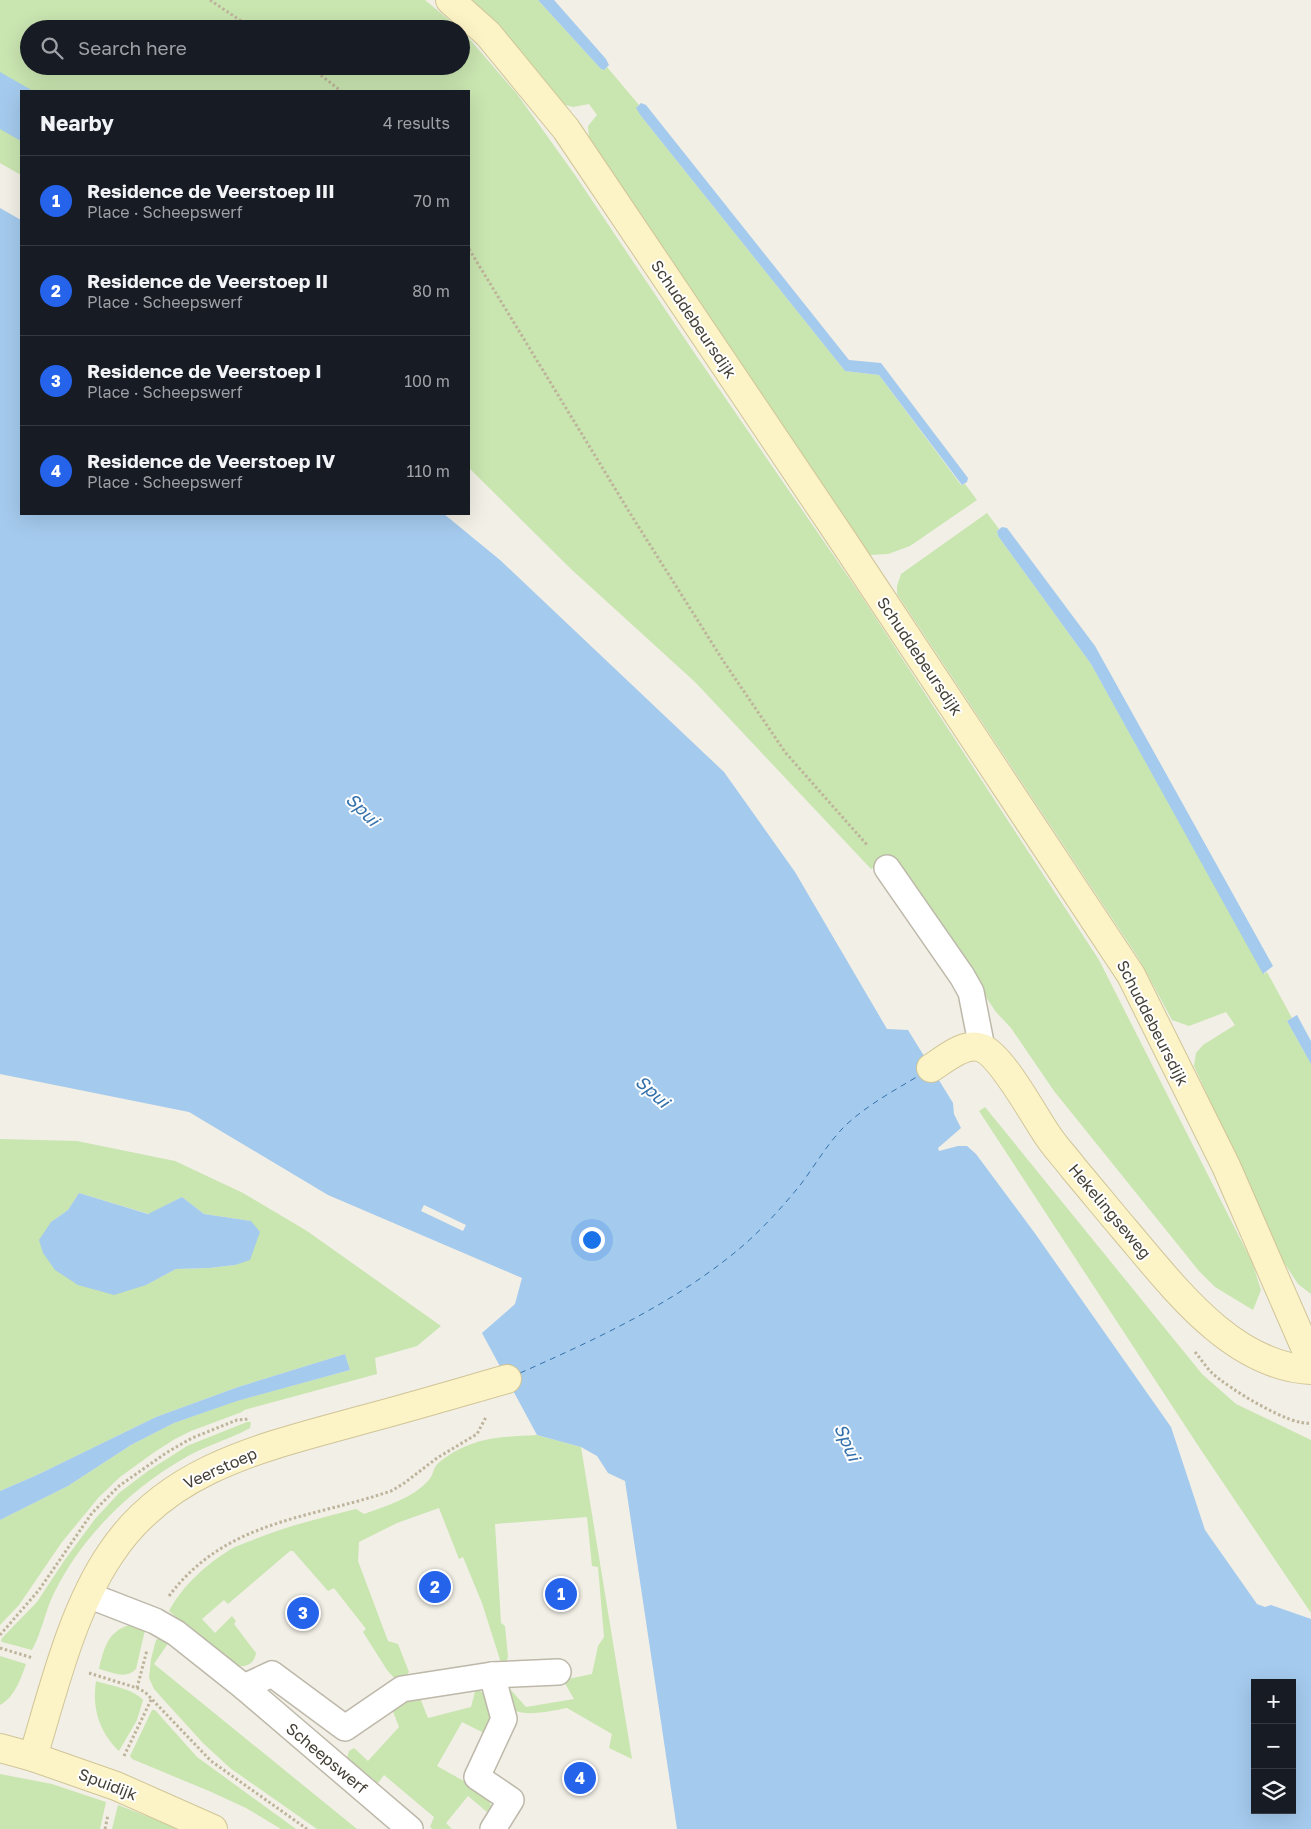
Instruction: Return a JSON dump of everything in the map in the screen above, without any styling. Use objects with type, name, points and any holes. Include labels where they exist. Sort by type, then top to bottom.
[{"type":"street","name":"Schuddebeursdijk","points":[[450,0],[488,34],[566,129],[842,539],[1131,974],[1226,1166],[1311,1361]]},
{"type":"street","points":[[887,868],[962,976],[971,992],[982,1048],[965,1048],[931,1068]]},
{"type":"street","name":"Hekelingseweg","points":[[982,1048],[998,1061],[1050,1139],[1186,1302],[1212,1327],[1255,1354],[1282,1366],[1311,1370]]},
{"type":"street","name":"Veerstoep","points":[[33,1757],[61,1666],[88,1595],[112,1551],[144,1514],[175,1488],[207,1470],[243,1455],[508,1379]]},
{"type":"street","name":"Scheepswerf","points":[[88,1595],[155,1621],[176,1633],[244,1687],[410,1829]]},
{"type":"street","name":"Scheepswerf","points":[[244,1687],[272,1674],[345,1728],[402,1689],[492,1675],[558,1672]]},
{"type":"street","points":[[492,1675],[504,1719],[477,1777],[511,1800],[493,1829]]},
{"type":"street","name":"Spuidijk","points":[[0,1748],[33,1757],[116,1786],[213,1829]]},
{"type":"path","points":[[210,0],[240,20]]},
{"type":"path","points":[[320,75],[340,90]]},
{"type":"path","points":[[470,251],[633,518],[724,662],[785,752],[887,868]]},
{"type":"path","points":[[307,1829],[211,1761],[152,1698],[137,1688],[155,1621],[166,1600],[190,1571],[202,1560],[241,1536],[274,1524],[392,1491],[437,1458],[477,1434]]},
{"type":"path","points":[[105,1829],[107,1820]]},
{"type":"green space","points":[[0,0],[425,0],[449,20],[20,20],[20,75],[470,75],[470,39],[517,94],[575,175],[862,597],[1099,960],[1252,1262],[1261,1290],[1253,1310],[1215,1287],[1199,1271],[1054,1091],[1011,1028],[996,1012],[892,858],[871,869],[695,682],[571,569],[470,469],[470,90],[20,90],[20,174],[0,163]]},
{"type":"green space","points":[[470,0],[538,0],[601,69],[604,70],[607,67],[639,105],[637,108],[641,116],[845,371],[879,375],[961,485],[965,484],[977,500],[910,546],[888,554],[870,555],[589,139],[588,126],[597,115],[589,104],[573,107],[562,104]]},
{"type":"green space","points":[[987,513],[999,529],[997,531],[998,536],[1091,664],[1264,974],[1267,972],[1292,1018],[1287,1021],[1311,1064],[1311,1294],[1298,1284],[1283,1261],[1194,1066],[1196,1053],[1203,1045],[1235,1025],[1226,1012],[1189,1026],[1172,1020],[1139,959],[897,594],[897,586],[901,574]]},
{"type":"green space","points":[[985,1107],[1202,1374],[1236,1404],[1311,1440],[1311,1613],[1201,1450],[979,1111]]},
{"type":"green space","points":[[0,1139],[77,1141],[175,1161],[243,1193],[307,1231],[441,1326],[417,1346],[375,1358],[377,1374],[244,1410],[191,1431],[156,1451],[120,1477],[99,1497],[62,1542],[19,1605],[0,1625],[0,1520],[68,1486],[131,1445],[174,1423],[236,1401],[350,1370],[345,1354],[238,1387],[156,1417],[0,1491]],"holes":[[[79,1193],[149,1214],[182,1197],[204,1214],[251,1221],[235,1265],[176,1269],[146,1285],[51,1222],[68,1210]]]},
{"type":"green space","points":[[251,1422],[250,1428],[196,1452],[167,1469],[128,1498],[110,1515],[79,1552],[66,1572],[54,1593],[32,1650],[2,1642],[3,1637],[37,1602],[95,1519],[119,1493],[148,1471],[187,1446]]},
{"type":"green space","points":[[537,1435],[581,1447],[632,1759],[609,1748],[612,1734],[567,1708],[538,1713],[518,1712],[511,1708],[508,1700],[510,1689],[526,1707],[574,1699],[563,1680],[592,1674],[598,1646],[604,1637],[598,1567],[592,1566],[587,1517],[495,1524],[501,1623],[505,1626],[508,1657],[506,1663],[502,1666],[482,1603],[463,1557],[459,1559],[439,1508],[397,1523],[359,1542],[358,1561],[388,1641],[398,1644],[409,1672],[404,1679],[396,1680],[387,1670],[363,1632],[366,1629],[334,1588],[328,1591],[293,1551],[290,1551],[228,1604],[224,1600],[202,1619],[215,1633],[232,1616],[236,1621],[234,1624],[256,1653],[248,1665],[234,1665],[169,1611],[181,1592],[196,1576],[213,1561],[234,1548],[304,1523],[356,1509],[364,1514],[398,1501],[414,1493],[428,1481],[436,1466],[442,1460],[465,1447],[499,1438]]},
{"type":"green space","points":[[136,1624],[145,1630],[136,1669],[123,1675],[99,1669],[106,1645],[114,1633],[127,1626]]},
{"type":"green space","points":[[159,1638],[169,1642],[154,1664],[357,1829],[317,1829],[230,1768],[203,1743],[154,1689],[149,1678],[151,1659],[156,1640]]},
{"type":"green space","points":[[0,1656],[26,1664],[14,1692],[0,1705]]},
{"type":"green space","points":[[96,1681],[127,1690],[143,1700],[137,1720],[119,1751],[106,1736],[98,1719],[95,1701]]},
{"type":"green space","points":[[476,1688],[487,1696],[493,1718],[486,1734],[462,1722],[437,1766],[476,1789],[484,1795],[491,1806],[487,1812],[468,1796],[446,1823],[452,1829],[433,1829],[430,1827],[434,1817],[384,1775],[378,1783],[347,1758],[349,1751],[354,1748],[368,1761],[399,1727],[392,1709],[406,1701],[420,1698],[428,1718],[471,1707]]},
{"type":"green space","points":[[152,1710],[155,1710],[197,1757],[296,1829],[281,1829],[246,1808],[132,1759],[130,1756]]},
{"type":"green space","points":[[0,1774],[52,1784],[106,1802],[100,1829],[0,1829]]},
{"type":"green space","points":[[118,1805],[180,1829],[112,1829]]},
{"type":"water","points":[[538,0],[554,0],[606,59],[609,65],[604,70],[601,69]]},
{"type":"water","points":[[0,72],[31,90],[20,90],[20,140],[0,129]]},
{"type":"water","points":[[641,103],[646,105],[849,360],[881,363],[968,478],[967,482],[962,485],[879,375],[845,371],[641,116],[636,108]]},
{"type":"water","name":"Spui","points":[[0,208],[20,219],[20,515],[445,515],[500,560],[724,772],[795,872],[887,1029],[908,1030],[953,1103],[954,1114],[961,1128],[938,1148],[939,1151],[958,1146],[967,1146],[976,1154],[1034,1232],[1171,1427],[1205,1530],[1257,1604],[1265,1607],[1271,1605],[1311,1619],[1311,1829],[677,1829],[625,1481],[608,1473],[597,1456],[581,1447],[537,1435],[482,1333],[515,1304],[522,1278],[328,1195],[189,1112],[0,1074]]},
{"type":"water","points":[[1002,527],[1007,528],[1095,646],[1273,966],[1263,974],[1091,664],[998,536],[997,531]]},
{"type":"water","points":[[1297,1015],[1311,1041],[1311,1064],[1287,1021]]},
{"type":"water","points":[[79,1193],[148,1214],[182,1197],[204,1214],[251,1221],[260,1232],[250,1260],[235,1265],[176,1269],[146,1285],[114,1295],[78,1285],[55,1270],[43,1253],[39,1240],[51,1222],[68,1210]]},
{"type":"water","points":[[345,1354],[350,1370],[237,1401],[174,1423],[131,1445],[68,1486],[0,1520],[0,1491],[156,1417],[238,1387]]},
{"type":"pier","points":[[424,1205],[466,1225],[463,1231],[421,1211]]},
{"type":"ferry route","points":[[520,1373],[609,1332],[667,1300],[721,1264],[746,1243],[782,1207],[834,1138],[847,1124],[873,1104],[920,1075]]},
{"type":"place","name":"Residence de Veerstoep II","points":[[435,1587]]},
{"type":"place","name":"Residence de Veerstoep III","points":[[561,1594]]},
{"type":"place","name":"Residence de Veerstoep I","points":[[303,1613]]},
{"type":"place","name":"Residence de Veerstoep IV","points":[[580,1778]]}]
